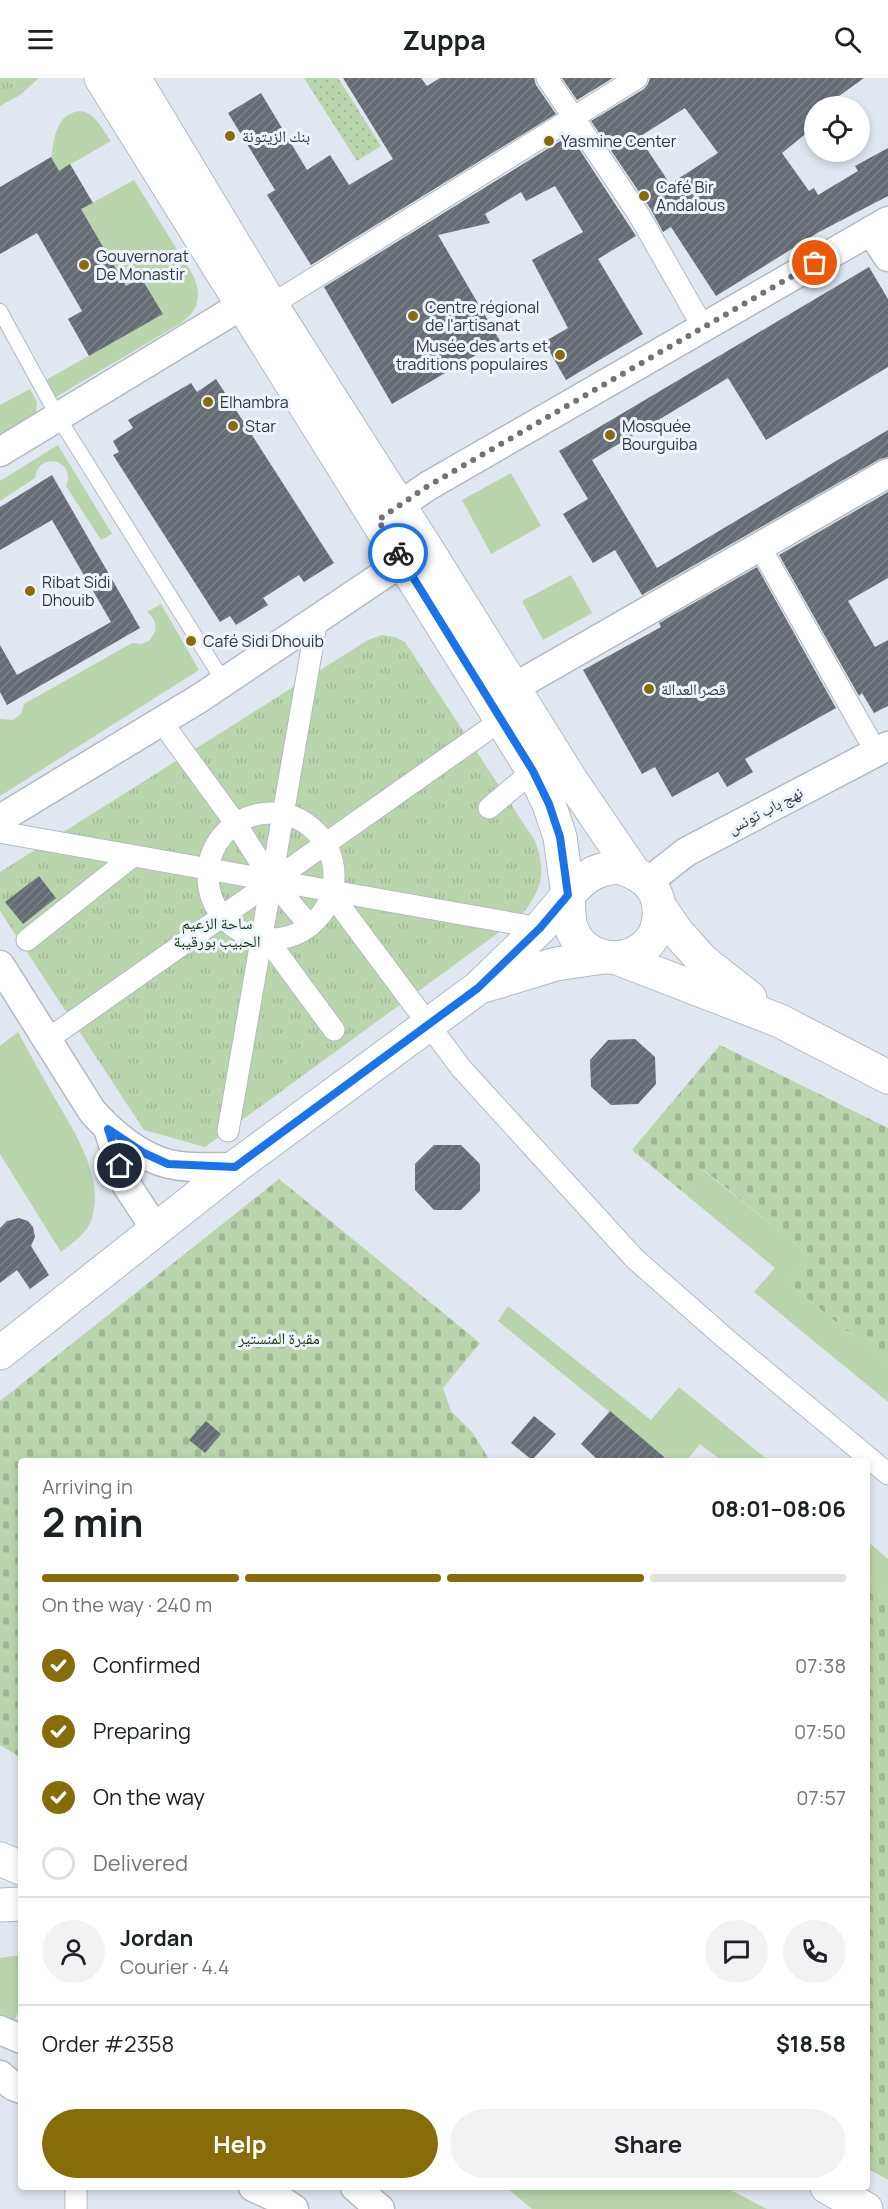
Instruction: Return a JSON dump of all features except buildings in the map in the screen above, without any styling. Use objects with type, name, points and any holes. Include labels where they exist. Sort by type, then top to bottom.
[{"type":"main road","points":[[101,78],[259,300]]},
{"type":"main road","points":[[134,78],[259,300],[414,554],[513,688],[571,780],[677,932],[703,962],[780,1020]]},
{"type":"main road","points":[[414,554],[500,721],[533,771],[549,804],[560,837],[569,918],[576,939],[594,953],[780,1020],[888,1077]]},
{"type":"main road","points":[[0,1353],[235,1167],[478,988],[540,928],[586,876],[601,869],[617,867],[647,886],[659,921],[654,935],[645,946],[632,954],[556,964],[478,988]]},
{"type":"main road","points":[[0,1859],[18,1867]]},
{"type":"main road","points":[[0,1905],[18,1904]]},
{"type":"main road","points":[[832,2190],[866,2209]]},
{"type":"street","points":[[547,78],[639,215],[703,327]]},
{"type":"street","points":[[0,452],[637,78]]},
{"type":"street","points":[[388,513],[703,327],[880,226],[888,257]]},
{"type":"street","points":[[513,688],[888,474]]},
{"type":"street","points":[[760,546],[882,749]]},
{"type":"street","points":[[0,819],[224,682],[414,554]]},
{"type":"street","points":[[228,1131],[265,939],[272,880],[317,620]]},
{"type":"street","points":[[161,721],[236,824],[272,880],[310,926]]},
{"type":"street","points":[[48,1039],[500,721]]},
{"type":"street","name":"نهج باب تونس","points":[[647,886],[686,852],[882,749]]},
{"type":"street","points":[[489,808],[533,771]]},
{"type":"street","points":[[260,813],[284,814],[302,820],[319,833],[330,852],[335,873],[332,893],[322,914],[310,926],[286,938],[265,939],[245,934],[222,917],[215,907],[208,888],[207,869],[213,848],[225,831],[236,824],[260,813]]},
{"type":"street","points":[[0,832],[272,880],[332,893],[540,928]]},
{"type":"street","points":[[27,940],[132,856]]},
{"type":"street","points":[[332,893],[461,1068],[635,1259],[726,1339],[869,1458]]},
{"type":"street","points":[[265,939],[334,1030]]},
{"type":"street","points":[[0,965],[21,1014],[48,1039],[92,1111],[108,1129],[144,1153],[168,1164],[235,1167]]},
{"type":"street","points":[[108,1129],[126,1184],[156,1230]]},
{"type":"street","points":[[870,1459],[888,1474]]},
{"type":"street","points":[[0,2030],[18,2038]]},
{"type":"street","points":[[0,2075],[18,2088]]},
{"type":"street","points":[[76,2190],[76,2209]]},
{"type":"street","points":[[260,2190],[294,2209]]},
{"type":"street","points":[[358,2190],[380,2209]]},
{"type":"lane","points":[[0,311],[58,417],[224,682]]},
{"type":"green space","points":[[0,78],[39,78],[20,95],[0,106]]},
{"type":"green space","points":[[304,78],[338,78],[381,146],[357,161]]},
{"type":"green space","points":[[79,111],[94,118],[111,141],[59,171],[51,157],[55,135],[65,117]]},
{"type":"green space","points":[[134,180],[194,277],[198,291],[197,303],[191,314],[181,323],[56,397],[46,380],[163,314],[142,277],[126,286],[81,209]]},
{"type":"green space","points":[[30,389],[37,402],[36,415],[0,438],[0,405]]},
{"type":"green space","points":[[58,445],[112,534],[101,540],[66,486],[68,477],[66,470],[56,462],[49,461],[43,464],[38,469],[35,478],[0,501],[0,481]]},
{"type":"green space","points":[[511,473],[541,526],[491,554],[462,500]]},
{"type":"green space","points":[[571,575],[592,613],[543,640],[522,601]]},
{"type":"green space","points":[[161,604],[199,670],[0,796],[0,719],[13,720],[21,714],[24,704],[132,643],[141,644],[149,641],[156,626],[147,612]]},
{"type":"green space","name":"ساحة الزعيم الحبيب بورقيبة","points":[[382,635],[395,637],[405,642],[535,841],[541,863],[538,890],[520,917],[205,1147],[144,1130],[0,911],[0,872],[368,640]]},
{"type":"green space","points":[[18,1032],[79,1141],[92,1174],[95,1191],[90,1223],[81,1236],[61,1252],[0,1154],[0,1046]]},
{"type":"green space","points":[[720,1045],[888,1128],[888,1364],[787,1282],[809,1255],[704,1170],[684,1193],[632,1150]]},
{"type":"green space","points":[[703,1170],[809,1255],[787,1282],[888,1364],[888,1402],[754,1292],[775,1268],[684,1193]]},
{"type":"green space","name":"مقبرة المنستير","points":[[279,1179],[480,1343],[443,1388],[451,1411],[472,1432],[488,1458],[18,1458],[18,1756],[0,1745],[0,1401]]},
{"type":"green space","points":[[508,1306],[651,1420],[679,1387],[765,1458],[718,1458],[700,1444],[688,1458],[666,1458],[498,1321]]},
{"type":"green space","points":[[870,1544],[888,1559],[888,1596],[870,1581]]},
{"type":"green space","points":[[870,1581],[888,1596],[888,2180],[870,2170]]},
{"type":"green space","points":[[18,1955],[18,2011],[14,2021],[0,2014],[0,1958]]},
{"type":"green space","points":[[510,2190],[731,2190],[767,2209],[532,2209]]},
{"type":"way so far","points":[[398,553],[378,520],[388,513],[428,486],[815,263]]},
{"type":"place","name":"بنك الزيتونة","points":[[230,136]]},
{"type":"place","name":"Yasmine Center","points":[[549,141]]},
{"type":"place","name":"Café Bir Andalous","points":[[644,196]]},
{"type":"place","name":"Gouvernorat De Monastir","points":[[84,265]]},
{"type":"place","name":"Centre régional de l'artisanat","points":[[413,316]]},
{"type":"place","name":"Musée des arts et traditions populaires","points":[[560,355]]},
{"type":"place","name":"Elhambra","points":[[208,402]]},
{"type":"place","name":"Star","points":[[233,426]]},
{"type":"place","name":"Mosquée Bourguiba","points":[[610,435]]},
{"type":"place","name":"Ribat Sidi Dhouib","points":[[30,591]]},
{"type":"place","name":"Café Sidi Dhouib","points":[[191,641]]},
{"type":"place","name":"قصر العدالة","points":[[649,689]]},
{"type":"route","points":[[120,1166],[108,1129],[144,1153],[168,1164],[193,1167],[235,1167],[478,988],[540,928],[568,895],[560,837],[549,804],[533,771],[398,553]]}]
